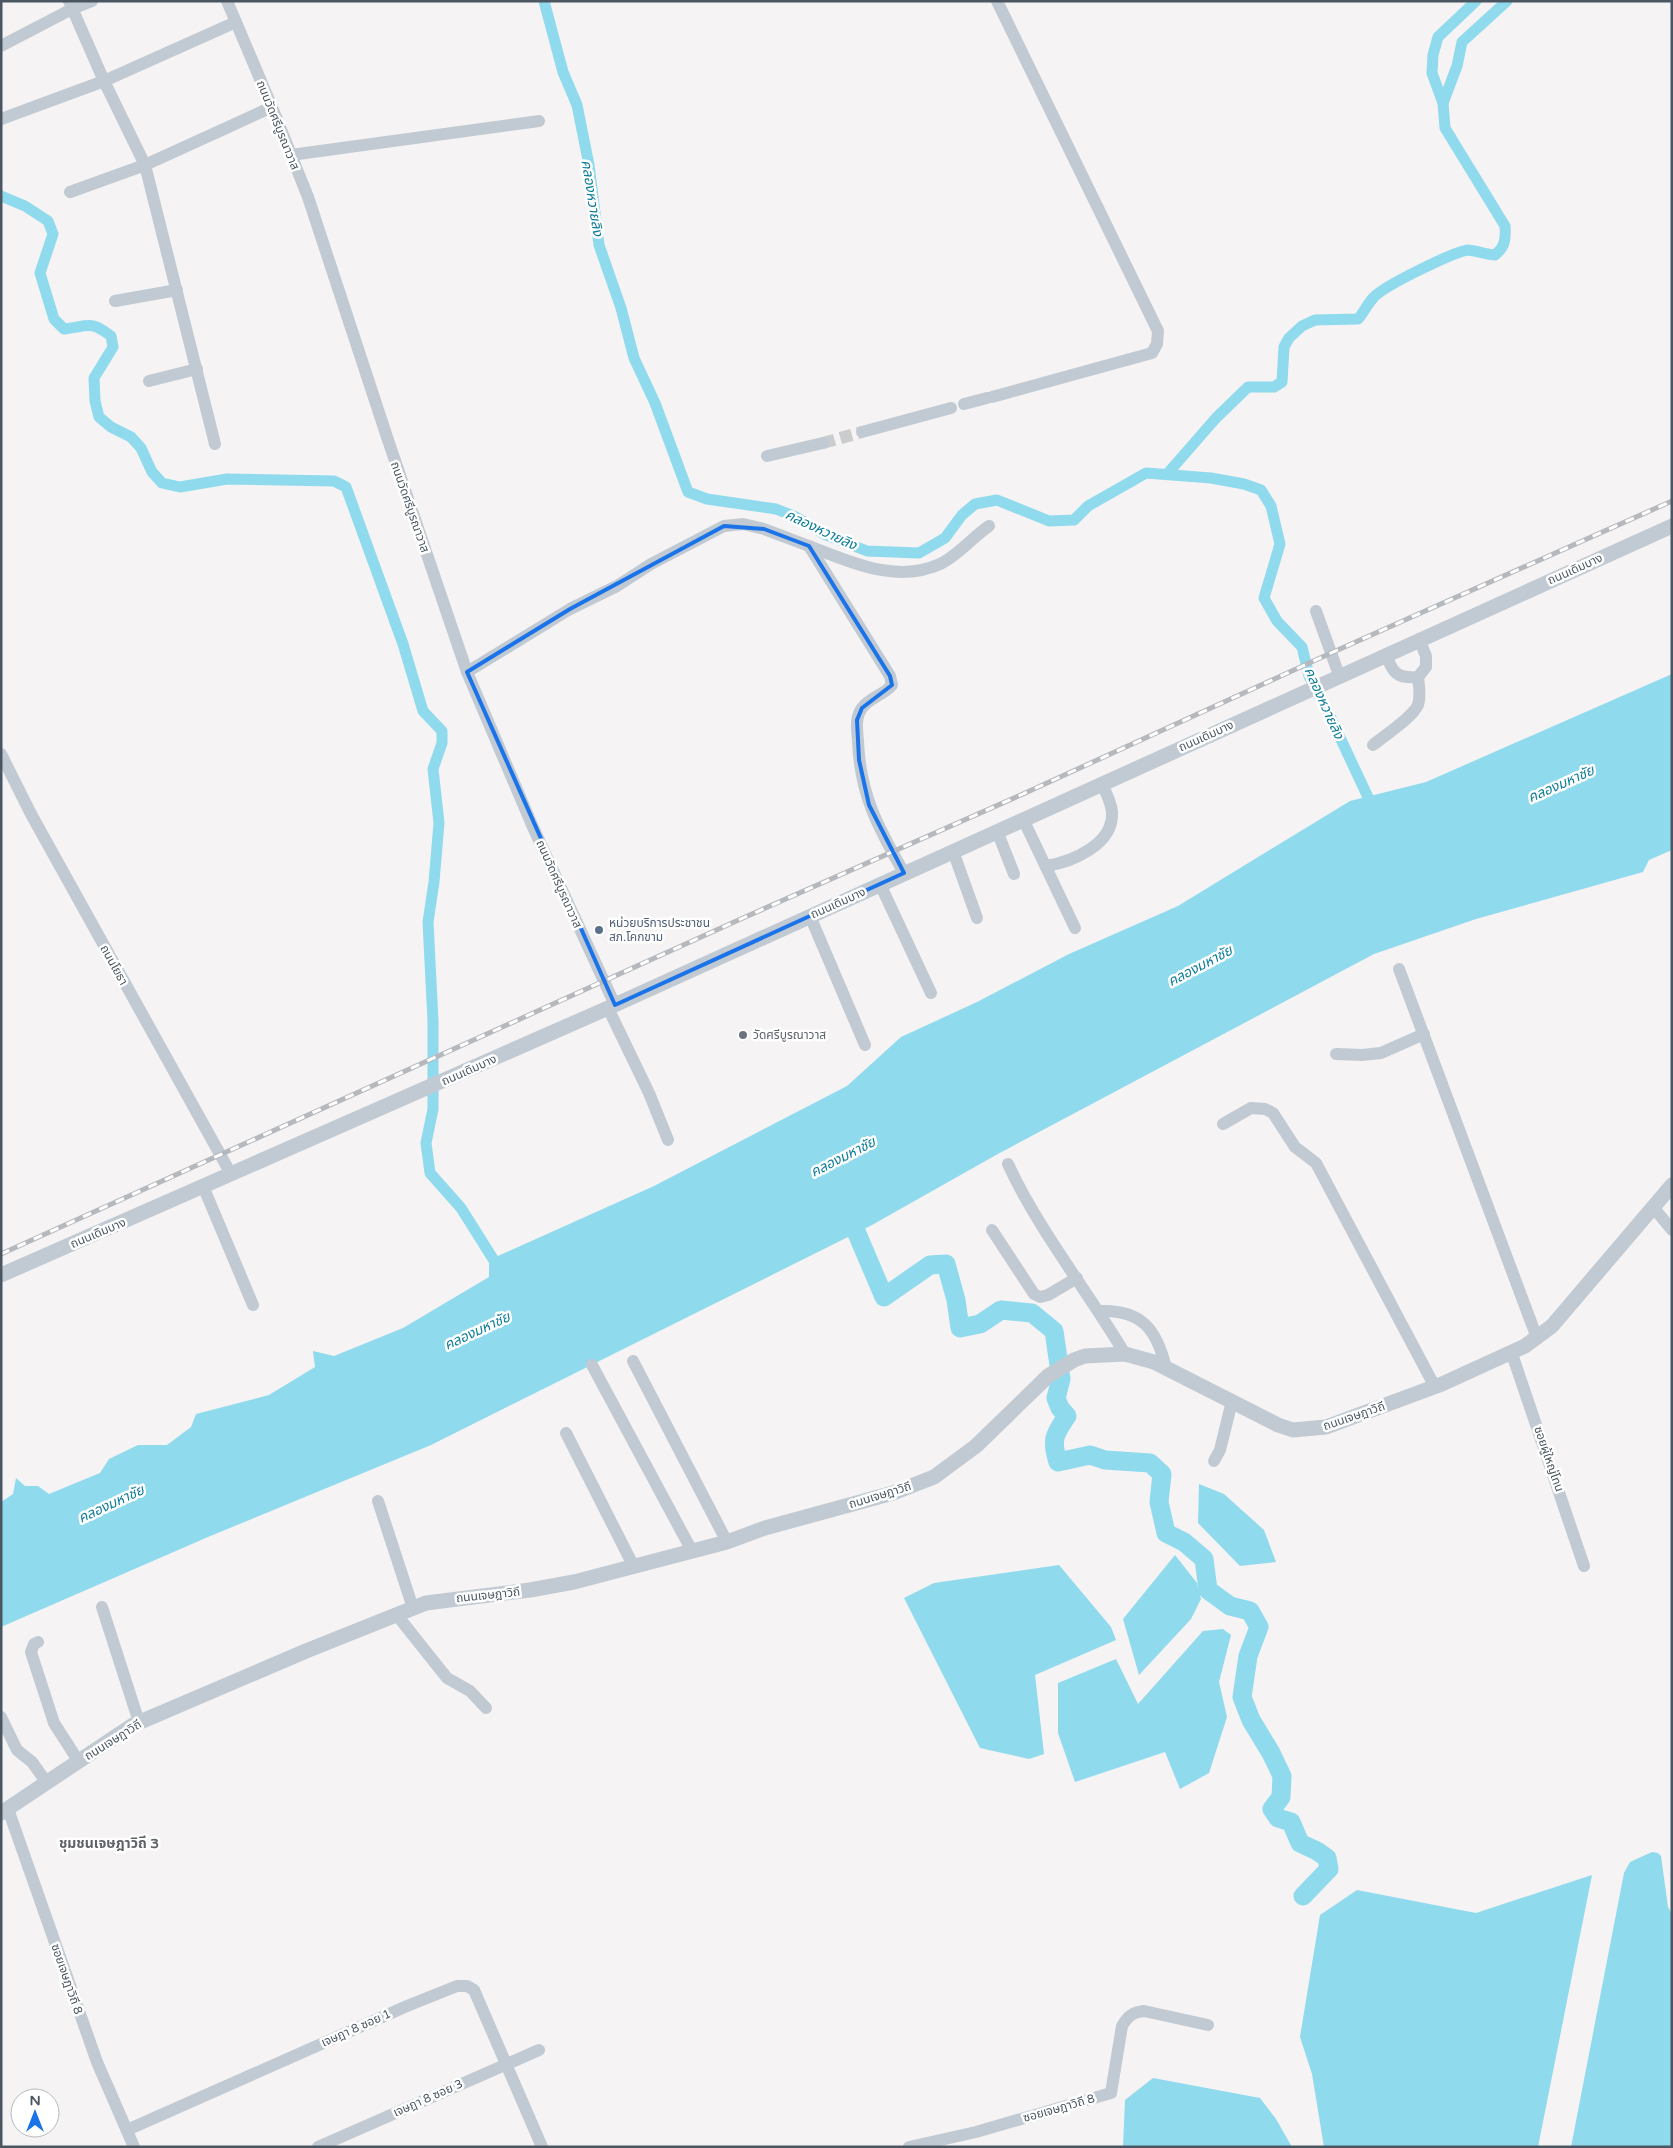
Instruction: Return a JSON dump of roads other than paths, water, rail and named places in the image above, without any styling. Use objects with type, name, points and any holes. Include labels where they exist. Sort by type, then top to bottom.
[{"type":"street","points":[[1,46],[70,5],[92,1]]},
{"type":"street","name":"ถนนวัดศรีบูรณาวาส","points":[[227,1],[308,198],[467,672],[668,1140]]},
{"type":"street","points":[[964,404],[1152,353],[1157,344],[1158,331],[997,1]]},
{"type":"street","points":[[70,5],[104,81],[145,164],[215,444]]},
{"type":"street","points":[[1,119],[104,81],[236,22]]},
{"type":"street","points":[[70,192],[145,164],[272,107]]},
{"type":"street","points":[[291,155],[539,121]]},
{"type":"street","points":[[115,302],[177,290]]},
{"type":"street","points":[[149,381],[196,369]]},
{"type":"street","points":[[862,432],[951,408]]},
{"type":"street","points":[[767,456],[823,443]]},
{"type":"street","points":[[467,672],[570,609],[617,586],[650,564],[724,526],[743,524],[764,529],[871,568],[896,572],[919,570],[941,563],[989,526]]},
{"type":"street","name":"ถนนเดิมบาง","points":[[1,1275],[611,1007],[1339,675],[1672,526]]},
{"type":"street","points":[[809,546],[890,676],[892,685],[887,691],[871,700],[862,708],[857,720],[859,760],[861,778],[869,805],[880,831],[904,873]]},
{"type":"street","points":[[1316,611],[1339,675]]},
{"type":"street","points":[[1373,744],[1412,713],[1418,705],[1420,698],[1418,677],[1426,667],[1426,656],[1419,639]]},
{"type":"street","points":[[1386,654],[1390,668],[1398,675],[1409,678],[1418,677]]},
{"type":"street","name":"ถนนโยธา","points":[[1,754],[35,822],[231,1174]]},
{"type":"street","points":[[1046,866],[1062,863],[1092,849],[1103,837],[1111,824],[1112,812],[1101,784]]},
{"type":"street","points":[[1023,819],[1075,928]]},
{"type":"street","points":[[997,831],[1014,874]]},
{"type":"street","points":[[953,851],[977,918]]},
{"type":"street","points":[[880,884],[932,992]]},
{"type":"street","points":[[810,916],[865,1045]]},
{"type":"street","points":[[1399,969],[1537,1338]]},
{"type":"street","points":[[1336,1054],[1362,1055],[1381,1053],[1424,1034]]},
{"type":"street","points":[[1223,1124],[1251,1108],[1265,1109],[1272,1112],[1295,1147],[1316,1163],[1435,1386]]},
{"type":"street","points":[[1008,1164],[1034,1213],[1100,1311],[1125,1354]]},
{"type":"street","name":"ถนนเจษฎาวิถี","points":[[4,1811],[79,1762],[116,1735],[139,1722],[253,1672],[396,1614],[440,1600],[546,1588],[634,1567],[726,1542],[765,1528],[893,1493],[934,1477],[976,1446],[1053,1372],[1074,1360],[1100,1354],[1125,1354],[1154,1362],[1278,1425],[1292,1430],[1326,1427],[1435,1386],[1512,1354],[1537,1338],[1552,1326],[1672,1185]]},
{"type":"street","points":[[204,1186],[253,1305]]},
{"type":"street","points":[[1653,1207],[1672,1230]]},
{"type":"street","points":[[992,1230],[1034,1294],[1040,1298],[1077,1278]]},
{"type":"street","points":[[1100,1311],[1116,1310],[1131,1314],[1146,1324],[1154,1333],[1161,1348],[1166,1368]]},
{"type":"street","name":"ซอยผู้ใหญ่โทน","points":[[1512,1354],[1582,1554],[1584,1566]]},
{"type":"street","points":[[633,1361],[726,1542]]},
{"type":"street","points":[[592,1365],[692,1551]]},
{"type":"street","points":[[1214,1461],[1222,1444],[1232,1401]]},
{"type":"street","points":[[566,1433],[634,1567]]},
{"type":"street","points":[[378,1501],[413,1608]]},
{"type":"street","points":[[102,1607],[139,1722]]},
{"type":"street","points":[[396,1614],[447,1678],[470,1691],[486,1708]]},
{"type":"street","points":[[38,1642],[34,1644],[31,1652],[54,1723],[79,1762]]},
{"type":"street","points":[[1,1717],[17,1750],[32,1762],[47,1783]]},
{"type":"street","name":"ซอยเจษฎาวิถี 8","points":[[4,1811],[97,2062],[134,2147]]},
{"type":"street","name":"เจษฎา 8 ซอย 1","points":[[127,2130],[407,2006],[457,1986],[467,1986],[474,1990],[538,2145]]},
{"type":"street","name":"ซอยเจษฎาวิถี 8","points":[[909,2147],[976,2132],[1111,2093],[1122,2026],[1127,2017],[1135,2012],[1144,2011],[1208,2025]]},
{"type":"street","name":"เจษฎา 8 ซอย 3","points":[[318,2147],[539,2050]]},
{"type":"water","name":"คลองมหาชัย","points":[[1672,674],[1672,850],[1649,860],[1643,872],[1476,919],[1374,954],[996,1155],[872,1225],[431,1445],[208,1537],[1,1627],[1,1502],[13,1494],[16,1478],[25,1486],[38,1486],[49,1494],[100,1473],[109,1459],[138,1445],[167,1445],[191,1427],[196,1414],[269,1395],[315,1367],[313,1351],[334,1356],[403,1328],[489,1277],[489,1260],[654,1186],[847,1086],[901,1037],[977,1002],[1069,954],[1178,906],[1350,801],[1426,782]]},
{"type":"water","points":[[1199,1484],[1224,1494],[1264,1530],[1276,1562],[1240,1566],[1198,1523]]},
{"type":"water","points":[[1175,1555],[1197,1583],[1201,1599],[1191,1619],[1139,1675],[1123,1619]]},
{"type":"water","points":[[1059,1565],[1111,1627],[1116,1640],[1035,1675],[1044,1754],[1029,1759],[980,1748],[904,1598],[934,1583]]},
{"type":"water","points":[[1223,1629],[1231,1635],[1219,1682],[1227,1717],[1209,1773],[1180,1789],[1165,1752],[1075,1782],[1058,1733],[1058,1683],[1116,1659],[1138,1704],[1203,1631]]},
{"type":"water","points":[[1652,1852],[1658,1853],[1661,1856],[1668,1907],[1672,1914],[1672,2147],[1571,2147],[1624,1873],[1630,1862]]},
{"type":"water","points":[[1592,1875],[1538,2147],[1324,2147],[1312,2074],[1300,2037],[1320,1915],[1357,1890],[1476,1913]]},
{"type":"water","points":[[1153,2078],[1260,2098],[1276,2119],[1292,2147],[1123,2147],[1125,2100]]},
{"type":"waterway","name":"คลองหวายลิง","points":[[544,1],[563,72],[577,105],[589,165],[599,245],[621,308],[634,358],[655,403],[688,492],[707,499],[776,509],[796,517],[826,535],[867,551],[919,553],[945,538],[962,515],[975,504],[997,500],[1049,521],[1074,520],[1088,506],[1146,473],[1211,478],[1244,484],[1261,490],[1271,506],[1280,544],[1264,598],[1277,621],[1302,647],[1309,676],[1374,810]]},
{"type":"waterway","points":[[1168,473],[1216,418],[1248,387],[1274,387],[1282,382],[1284,347],[1289,338],[1302,326],[1315,320],[1358,319],[1372,299],[1380,292],[1419,270],[1468,250],[1495,255],[1503,246],[1505,226],[1445,128],[1443,103],[1432,73],[1433,55],[1438,37],[1476,1]]},
{"type":"waterway","points":[[1443,103],[1457,66],[1462,42],[1507,1]]},
{"type":"waterway","points":[[1,196],[25,206],[48,221],[53,234],[40,273],[54,319],[64,329],[89,325],[111,336],[113,347],[94,378],[95,401],[99,417],[111,427],[131,437],[141,448],[152,472],[162,483],[180,487],[227,479],[334,481],[346,487],[403,644],[423,711],[442,731],[442,743],[433,769],[439,823],[434,882],[428,922],[433,1021],[433,1109],[426,1143],[430,1173],[461,1208],[500,1270]]},
{"type":"waterway","points":[[847,1210],[884,1297],[930,1265],[946,1264],[956,1300],[960,1328],[980,1324],[1001,1310],[1032,1313],[1054,1331],[1061,1379],[1056,1398],[1060,1408],[1067,1416],[1059,1428],[1054,1443],[1058,1462],[1090,1455],[1105,1460],[1150,1463],[1162,1474],[1159,1502],[1166,1533],[1184,1542],[1204,1559],[1208,1590],[1230,1606],[1250,1611],[1259,1627],[1248,1656],[1242,1697],[1251,1720],[1271,1753],[1282,1776],[1281,1797],[1272,1809],[1278,1818],[1291,1822],[1300,1843],[1327,1858],[1329,1869],[1303,1896]]},
{"type":"tunnel","points":[[823,443],[862,432]]},
{"type":"railway","points":[[1,1254],[743,918],[1023,794],[1331,653],[1672,501]]},
{"type":"place","name":"หน่วยบริการประชาชน สภ.โคกขาม","points":[[599,930]]},
{"type":"place","name":"วัดศรีบูรณาวาส","points":[[743,1035]]},
{"type":"district","name":"ชุมชนเจษฎาวิถี 3","points":[[109,1843]]}]
